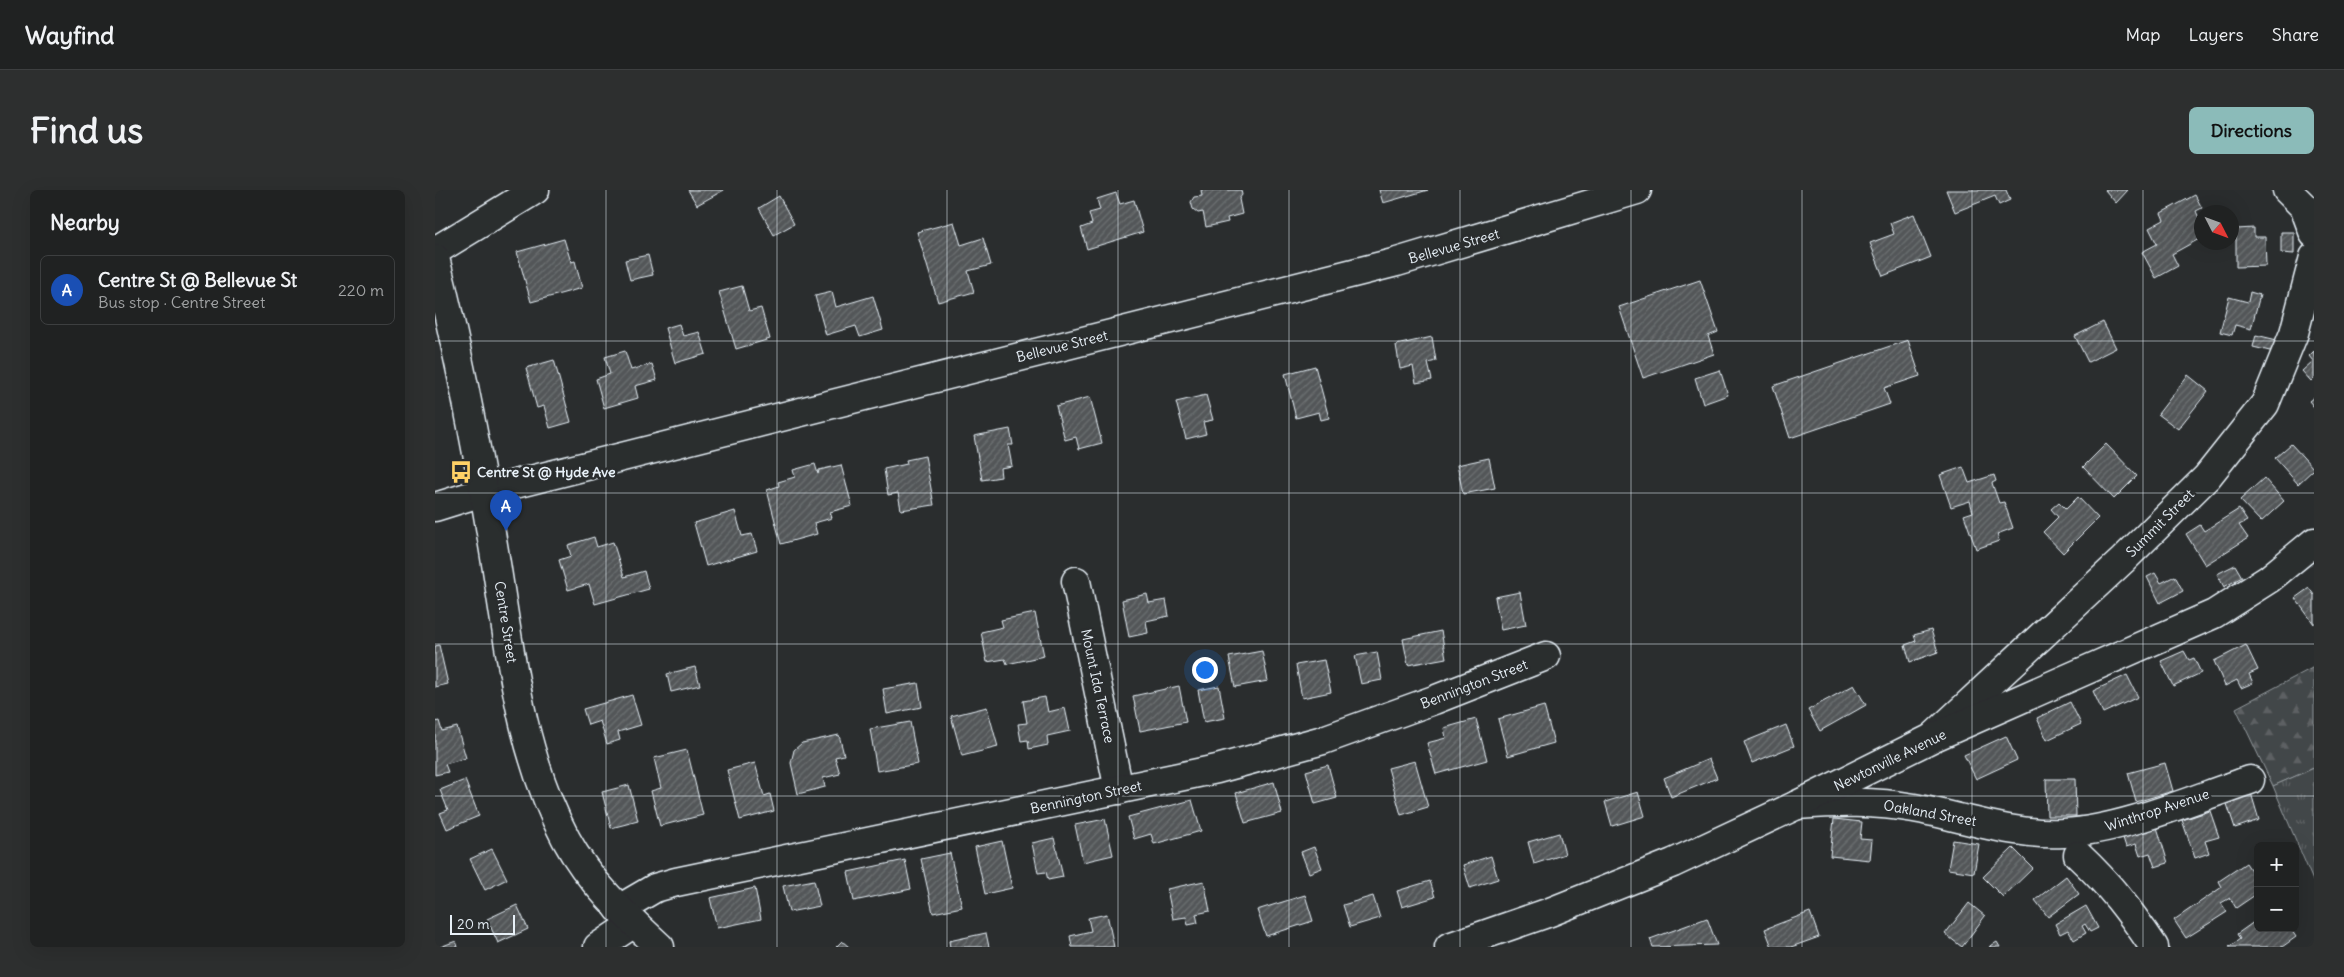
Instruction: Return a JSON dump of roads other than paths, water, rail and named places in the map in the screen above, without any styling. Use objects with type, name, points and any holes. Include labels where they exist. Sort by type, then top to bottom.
[{"type":"street","points":[[435,251],[535,190]]},
{"type":"street","name":"Bellevue Street","points":[[435,507],[483,492],[1397,262],[1600,196],[1637,190]]},
{"type":"street","points":[[2287,190],[2304,207],[2314,234]]},
{"type":"street","name":"Summit Street","points":[[1932,738],[2123,560],[2207,476],[2265,404],[2294,333],[2314,257]]},
{"type":"street","name":"Centre Street","points":[[435,258],[483,492],[520,705],[530,746],[545,791],[566,839],[591,878],[626,916],[660,947]]},
{"type":"street","name":"Newtonville Avenue","points":[[1449,947],[1610,889],[1673,863],[1797,805],[1932,738],[2215,614],[2262,584],[2314,542]]},
{"type":"street","name":"Mount Ida Terrace","points":[[1077,581],[1119,790]]},
{"type":"street","name":"Bennington Street","points":[[598,947],[655,888],[676,882],[1217,769],[1323,740],[1434,700],[1546,656]]},
{"type":"street","name":"Winthrop Avenue","points":[[2071,844],[2114,826],[2250,780]]},
{"type":"street","name":"Oakland Street","points":[[1797,805],[1837,802],[1877,803],[1913,808],[2021,831],[2071,844]]},
{"type":"street","points":[[2071,844],[2107,881],[2125,903],[2154,947]]},
{"type":"place","name":"Centre St @ Hyde Ave","points":[[461,472]]},
{"type":"place","name":"Centre St @ Bellevue St","points":[[506,531]]}]
